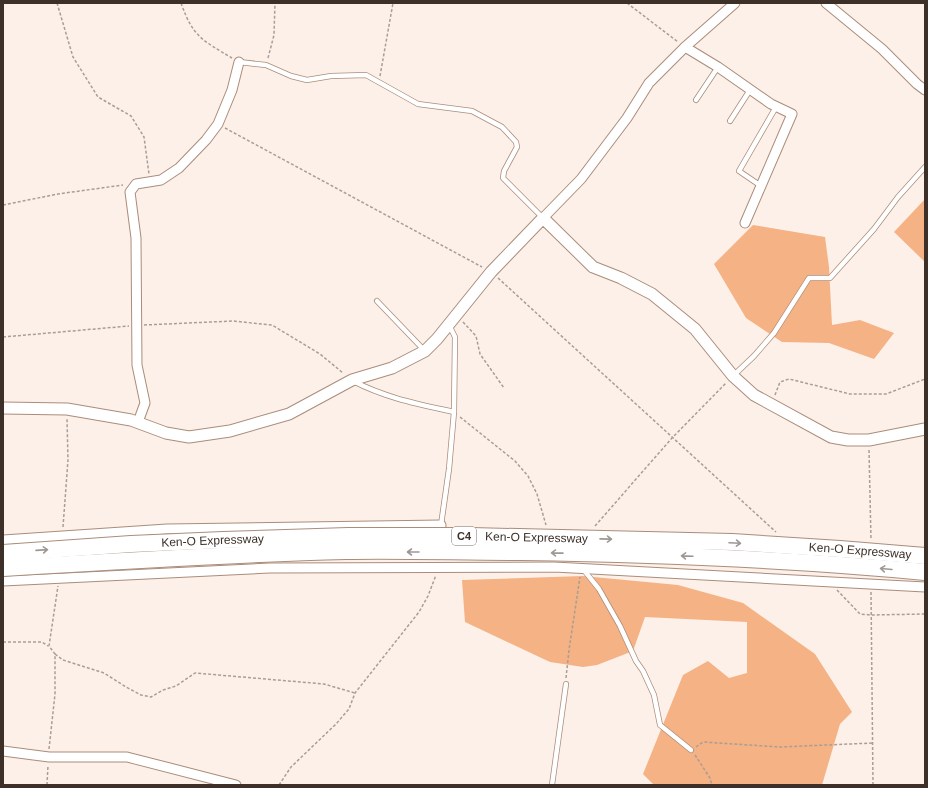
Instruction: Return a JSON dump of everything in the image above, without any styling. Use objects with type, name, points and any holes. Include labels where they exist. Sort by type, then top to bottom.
[{"type":"highway","name":"Ken-O Expressway","points":[[3,553],[131,544],[224,540],[348,536],[471,536],[732,542],[925,556]]},
{"type":"highway","name":"Ken-O Expressway","points":[[3,568],[224,555],[348,551],[610,553],[737,558],[925,572]]},
{"type":"street","points":[[3,408],[67,409],[131,420],[166,433],[189,436],[230,431],[289,414],[352,380],[392,368],[425,351],[449,325],[491,272],[581,179],[627,118],[649,83],[685,47],[735,3]]},
{"type":"street","points":[[826,3],[882,49],[925,90]]},
{"type":"street","points":[[685,47],[718,67],[750,90],[792,114],[744,223]]},
{"type":"street","points":[[138,422],[145,402],[137,365],[136,238],[130,192],[136,184],[161,180],[179,168],[206,140],[218,124],[232,90],[239,62]]},
{"type":"street","points":[[543,218],[593,267],[621,278],[652,294],[695,329],[732,376],[754,395],[831,437],[848,440],[869,440],[925,430]]},
{"type":"street","points":[[3,540],[167,529],[441,525],[439,567]]},
{"type":"street","points":[[3,581],[270,568],[439,567],[582,568],[925,587]]},
{"type":"street","points":[[3,751],[48,757],[127,758],[236,785]]},
{"type":"lane","points":[[239,62],[266,65],[291,76],[307,80],[331,76],[366,75],[418,104],[472,111],[502,127],[516,142],[517,147],[504,171],[503,178],[543,218]]},
{"type":"lane","points":[[696,100],[718,67]]},
{"type":"lane","points":[[730,121],[750,90]]},
{"type":"lane","points":[[760,186],[739,171],[776,106]]},
{"type":"lane","points":[[732,376],[754,356],[774,334],[809,278],[830,278],[874,229],[898,197],[925,167]]},
{"type":"lane","points":[[377,301],[425,351]]},
{"type":"lane","points":[[441,525],[449,469],[454,412],[455,337],[449,325]]},
{"type":"lane","points":[[352,380],[368,389],[393,398],[454,412]]},
{"type":"lane","points":[[582,568],[599,589],[620,626],[636,661],[643,671],[654,696],[660,725],[691,750]]},
{"type":"lane","points":[[552,785],[566,684]]},
{"type":"path","points":[[56,3],[73,57],[98,96],[131,116],[144,137],[150,182]]},
{"type":"path","points":[[181,3],[192,28],[202,40],[239,62]]},
{"type":"path","points":[[266,65],[274,35],[275,3]]},
{"type":"path","points":[[378,82],[393,3]]},
{"type":"path","points":[[627,3],[685,47]]},
{"type":"path","points":[[218,124],[491,272],[778,535]]},
{"type":"path","points":[[3,205],[58,194],[136,184]]},
{"type":"path","points":[[456,315],[476,336],[480,354],[504,388]]},
{"type":"path","points":[[3,337],[137,326],[233,321],[272,325],[320,354],[352,380]]},
{"type":"path","points":[[594,528],[672,438],[732,376]]},
{"type":"path","points":[[771,404],[780,382],[789,379],[850,394],[886,394],[925,379]]},
{"type":"path","points":[[454,412],[515,461],[528,476],[537,494],[546,526]]},
{"type":"path","points":[[869,440],[871,542]]},
{"type":"path","points":[[279,785],[291,767],[336,724],[349,708],[356,693],[419,612],[428,596],[439,567]]},
{"type":"path","points":[[566,684],[569,650],[582,568]]},
{"type":"path","points":[[828,582],[860,614],[925,614]]},
{"type":"path","points":[[871,584],[872,743],[874,785]]},
{"type":"path","points":[[3,642],[42,642],[48,646]]},
{"type":"path","points":[[55,654],[64,660],[104,673],[141,695],[151,697],[163,690],[176,686],[195,674],[324,684],[356,693]]},
{"type":"path","points":[[712,785],[710,778],[691,750],[703,742],[780,747],[872,743]]},
{"type":"path","points":[[47,785],[48,757]]},
{"type":"shaded area","points":[[925,199],[925,262],[894,232]]},
{"type":"shaded area","points":[[753,225],[825,237],[829,267],[832,325],[860,320],[894,333],[874,359],[829,343],[782,342],[746,318],[714,264]]},
{"type":"shaded area","points":[[583,576],[678,585],[743,603],[815,654],[852,712],[840,724],[822,785],[654,785],[643,774],[683,675],[708,661],[729,678],[747,673],[747,622],[645,617],[633,651],[597,665],[583,667],[550,662],[465,622],[462,580]]}]
